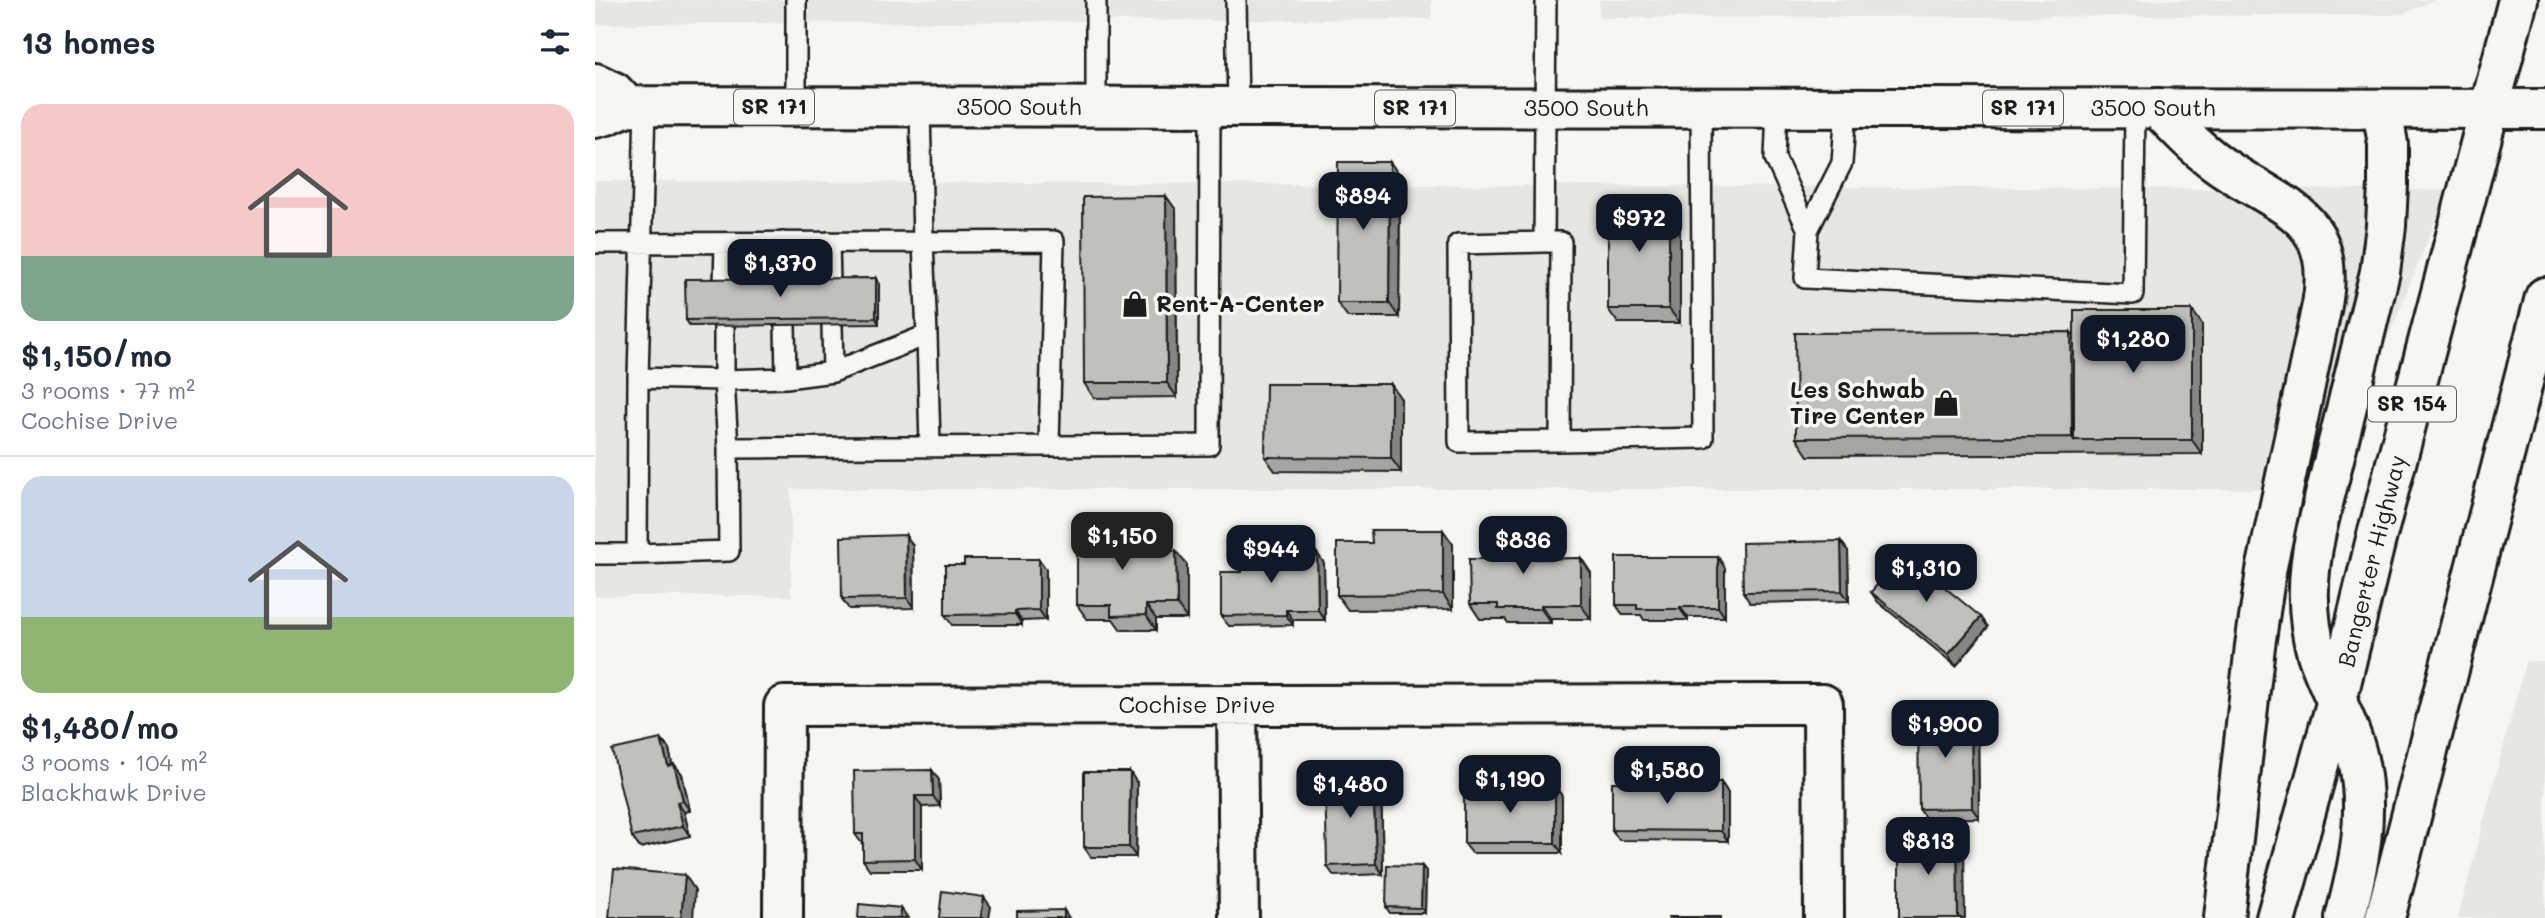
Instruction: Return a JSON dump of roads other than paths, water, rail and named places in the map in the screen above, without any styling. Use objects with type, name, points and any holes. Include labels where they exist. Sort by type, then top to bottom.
[{"type":"main road","name":"Bangerter Highway","points":[[2276,918],[2337,700],[2518,0]]},
{"type":"main road","points":[[595,83],[614,92],[622,110]]},
{"type":"main road","name":"3500 South","points":[[622,110],[796,107],[2545,109]]},
{"type":"main road","points":[[2146,108],[2218,163],[2290,206],[2314,234],[2325,269],[2322,305],[2266,571],[2224,918]]},
{"type":"main road","points":[[2345,918],[2360,859],[2364,824],[2363,791],[2357,757],[2318,655],[2308,595],[2310,563],[2380,272],[2388,185],[2388,144],[2382,109]]},
{"type":"main road","points":[[2385,918],[2545,298]]},
{"type":"main road","name":"Cochise Drive","points":[[783,918],[784,706],[1823,704],[1823,918]]},
{"type":"main road","points":[[1237,705],[1238,918]]},
{"type":"lane","points":[[796,0],[796,107]]},
{"type":"lane","points":[[1096,0],[1096,107]]},
{"type":"lane","points":[[728,448],[1209,444],[1224,107],[1236,0]]},
{"type":"lane","points":[[1544,242],[1546,0]]},
{"type":"lane","points":[[920,107],[930,446]]},
{"type":"lane","points":[[1560,442],[1561,242],[1458,244],[1458,442],[1560,442],[1703,438],[1701,107]]},
{"type":"lane","points":[[1777,108],[1775,158],[1808,230]]},
{"type":"lane","points":[[1846,108],[1842,163],[1808,230],[1805,278],[2133,294],[2146,108]]},
{"type":"lane","points":[[622,110],[643,243],[638,378],[637,554]]},
{"type":"lane","points":[[595,243],[1054,241],[1049,446]]},
{"type":"lane","points":[[783,242],[784,284]]},
{"type":"lane","points":[[829,242],[830,283]]},
{"type":"lane","points":[[725,243],[725,285]]},
{"type":"lane","points":[[832,324],[833,372]]},
{"type":"lane","points":[[595,554],[729,551],[725,325]]},
{"type":"lane","points":[[785,325],[786,378]]},
{"type":"lane","points":[[638,378],[725,380],[786,378],[833,372],[927,335]]},
{"type":"place","name":"Rent-A-Center","points":[[1135,304]]},
{"type":"place","name":"Les Schwab Tire Center","points":[[1946,403]]}]
